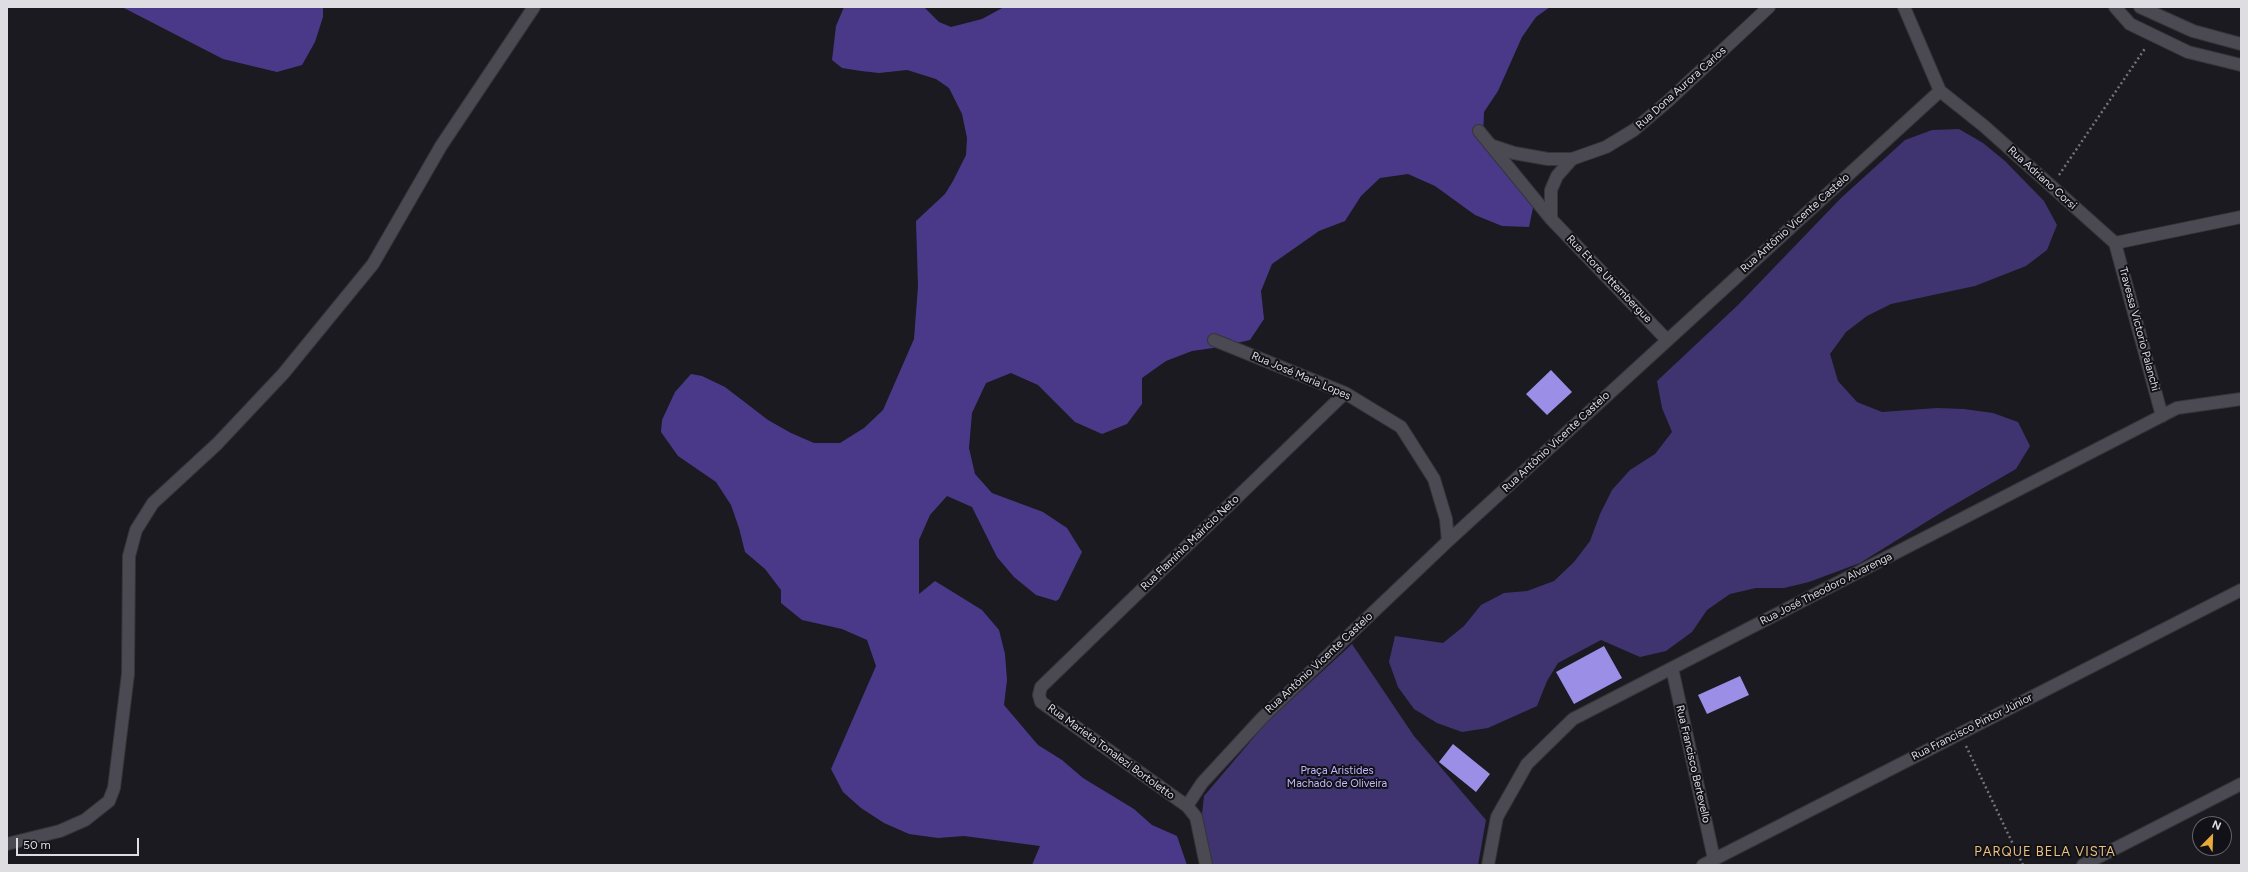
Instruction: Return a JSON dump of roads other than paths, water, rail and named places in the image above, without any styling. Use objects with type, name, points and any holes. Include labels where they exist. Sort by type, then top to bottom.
[{"type":"street","points":[[7,844],[60,831],[85,820],[109,801],[114,788],[128,674],[129,556],[136,530],[152,503],[217,444],[283,374],[373,264],[441,146],[534,7]]},
{"type":"street","name":"Rua Dona Aurora Carlos","points":[[1490,145],[1514,153],[1548,159],[1572,159],[1606,147],[1634,130],[1667,102],[1769,7]]},
{"type":"street","name":"Rua Adriano Corsi","points":[[1904,7],[1940,91],[1984,126],[2115,243]]},
{"type":"street","points":[[2115,7],[2130,24],[2188,52],[2241,65]]},
{"type":"street","points":[[2140,7],[2193,31],[2241,44]]},
{"type":"street","name":"Rua Antônio Vicente Castelo","points":[[1188,806],[1202,783],[1262,718],[1448,541],[1940,91]]},
{"type":"street","name":"Rua Etore Uttembergue","points":[[1479,131],[1551,219],[1667,340]]},
{"type":"street","points":[[1551,219],[1549,202],[1551,190],[1557,176],[1572,159]]},
{"type":"street","points":[[2115,243],[2241,217]]},
{"type":"street","name":"Travessa Victorio Palanchi","points":[[2115,243],[2162,416]]},
{"type":"street","name":"Rua José Maria Lopes","points":[[1214,340],[1345,393],[1401,427],[1434,479],[1446,519],[1448,541]]},
{"type":"street","name":"Rua Flamínio Mairício Neto","points":[[1039,695],[1041,688],[1345,393]]},
{"type":"street","name":"Rua José Theodoro Alvarenga","points":[[1488,865],[1497,817],[1527,764],[1573,719],[2177,408],[2241,399]]},
{"type":"street","name":"Rua Francisco Pintor Júnior","points":[[1703,865],[1714,862],[2241,590]]},
{"type":"street","name":"Rua Francisco Bertevello","points":[[1672,668],[1714,862]]},
{"type":"street","name":"Rua Marieta Tonalezi Bortoletto","points":[[1039,695],[1041,702],[1188,806]]},
{"type":"street","points":[[2082,865],[2241,784]]},
{"type":"street","points":[[1188,806],[1196,818],[1206,865]]},
{"type":"district","name":"PARQUE BELA VISTA","points":[[2045,852]]},
{"type":"park label","name":"Praça Aristides Machado de Oliveira","points":[[1337,777]]}]
